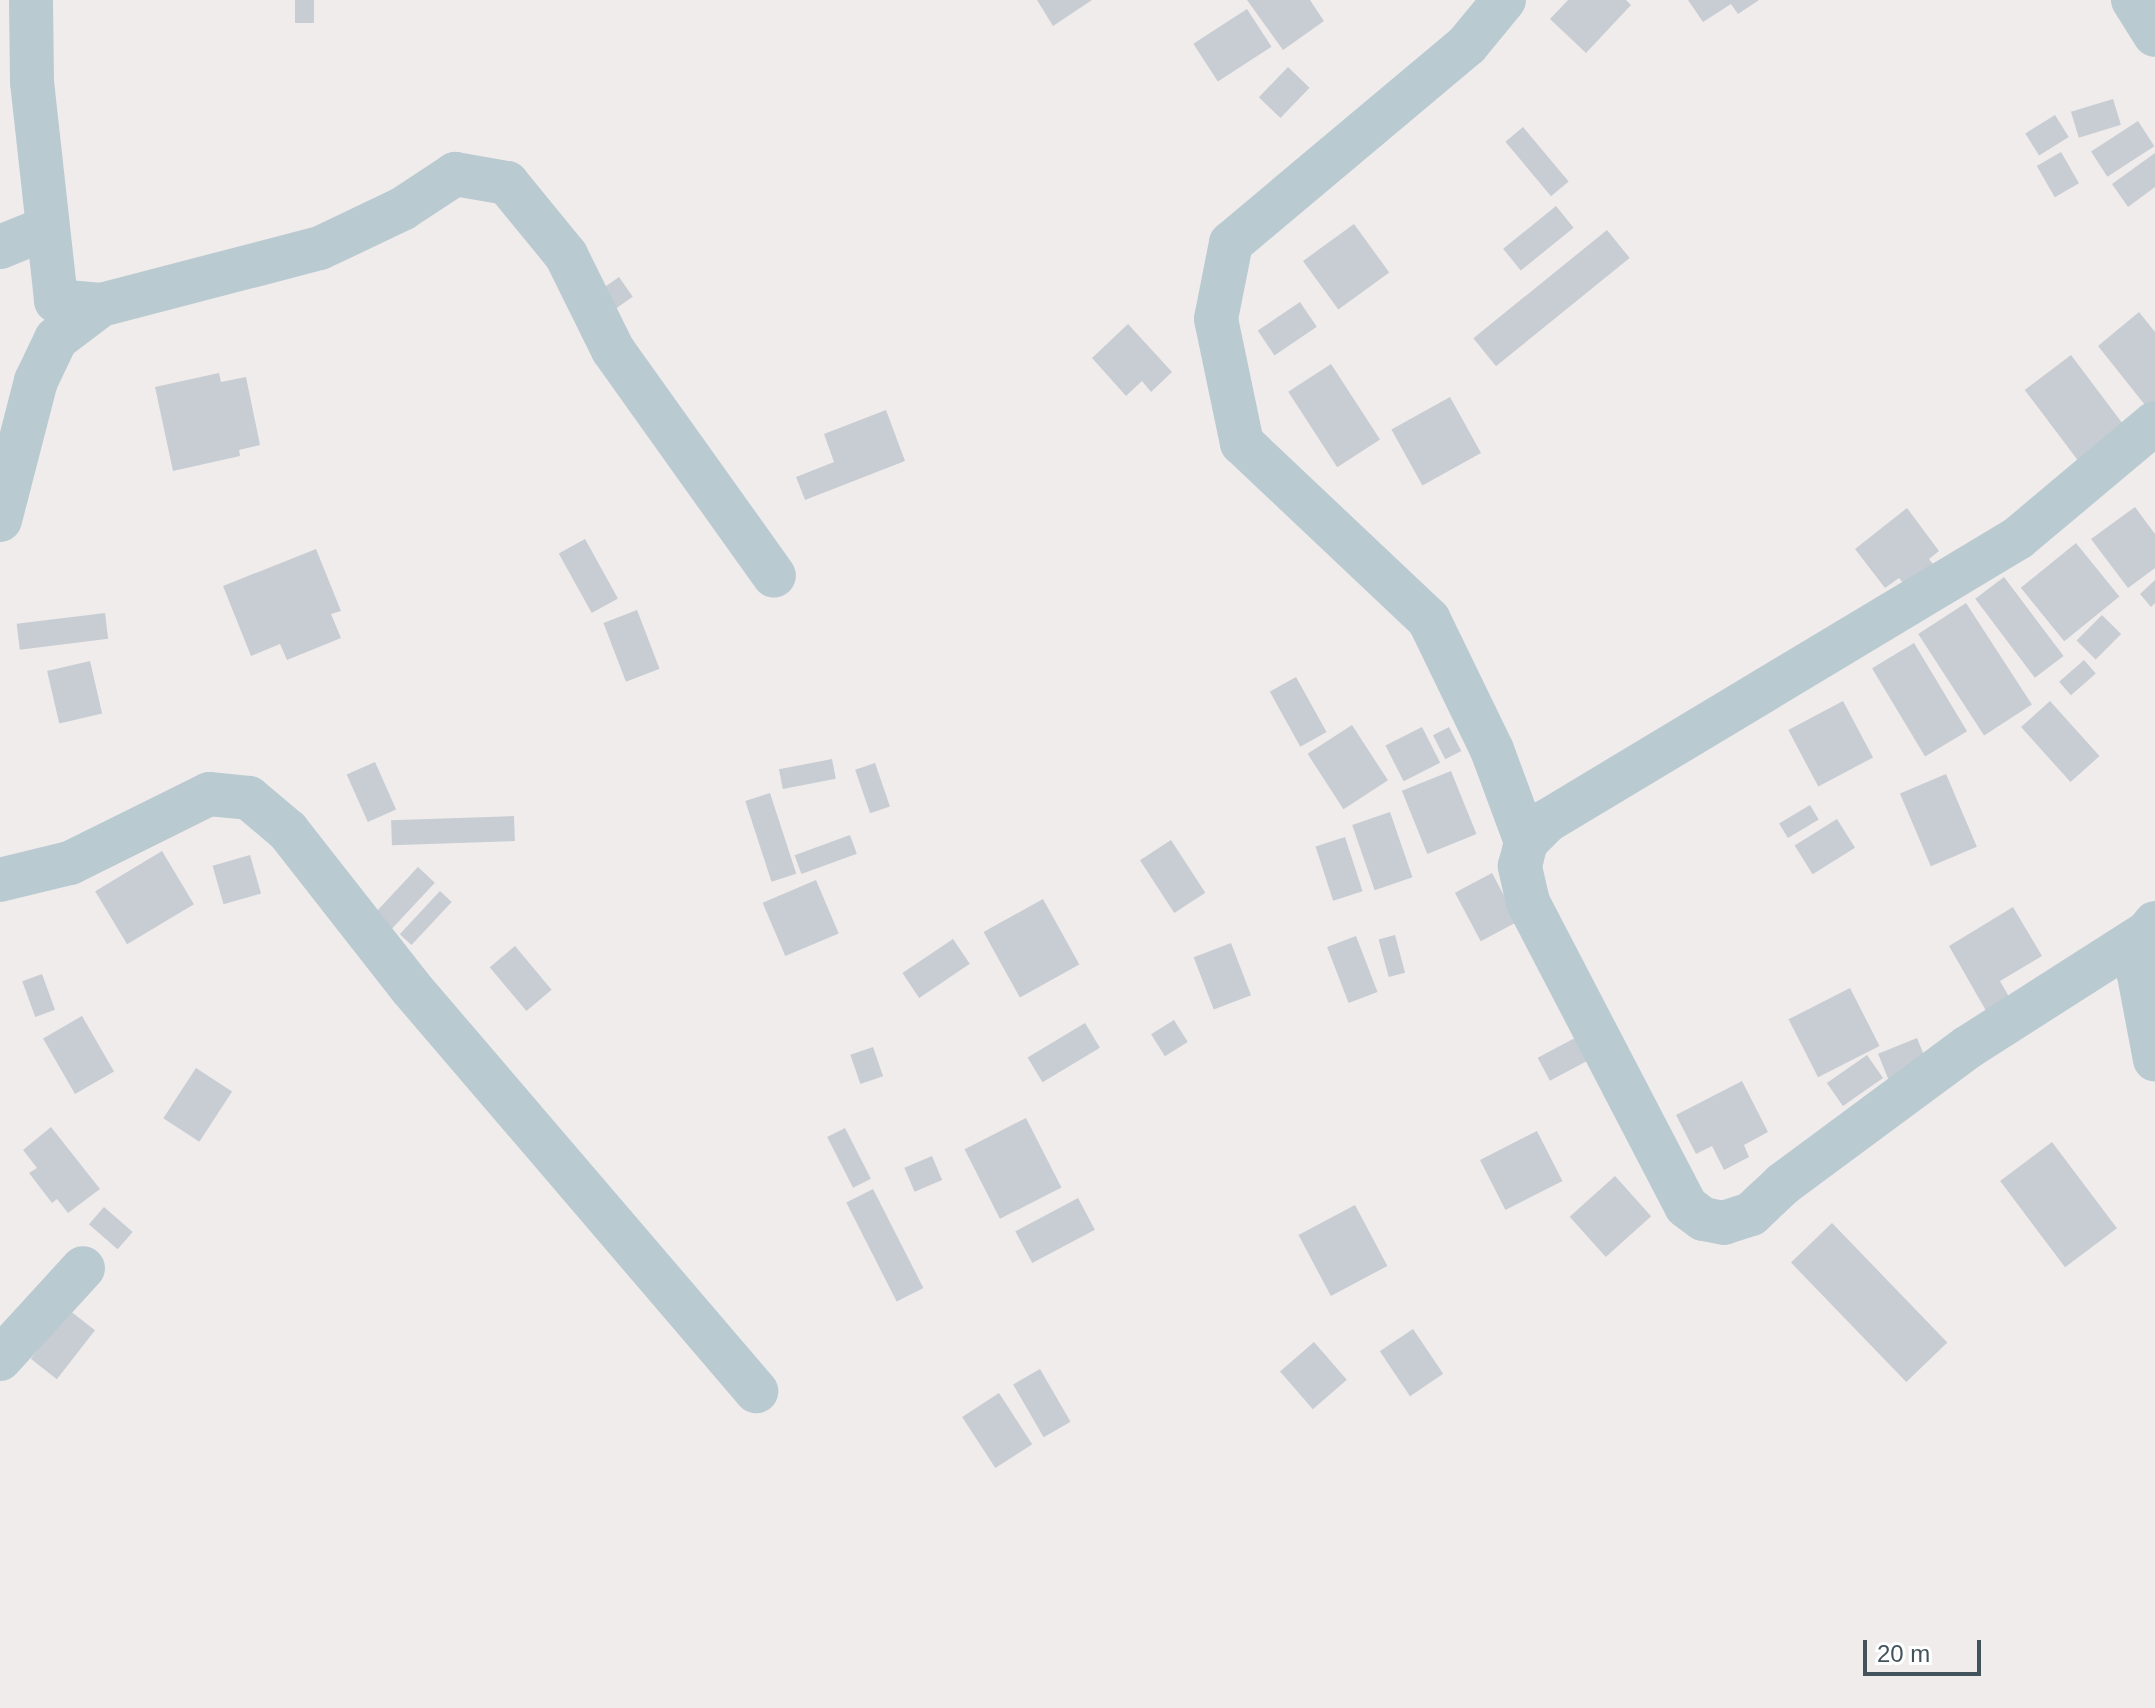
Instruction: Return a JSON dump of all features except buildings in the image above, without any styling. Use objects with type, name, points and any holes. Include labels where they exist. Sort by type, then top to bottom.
[{"type":"street","points":[[31,0],[32,82],[56,301],[101,305],[320,248],[402,209],[455,174],[507,183],[566,255],[613,350],[774,576]]},
{"type":"street","points":[[1504,0],[1467,45],[1231,243],[1216,319],[1242,443],[1429,620],[1492,750],[1526,842]]},
{"type":"street","points":[[2133,0],[2155,35]]},
{"type":"street","points":[[0,247],[47,228]]},
{"type":"street","points":[[0,520],[36,381],[56,339],[101,305]]},
{"type":"street","points":[[2151,928],[1968,1047],[1783,1184],[1751,1214],[1724,1223],[1703,1219],[1686,1206],[1670,1178],[1528,902],[1520,866],[1526,842],[1547,821],[2018,538],[2155,423]]},
{"type":"street","points":[[0,880],[70,863],[209,794],[249,798],[288,831],[411,988],[756,1391]]},
{"type":"street","points":[[2151,928],[2139,975],[2155,1060]]},
{"type":"street","points":[[0,1359],[83,1268]]}]
